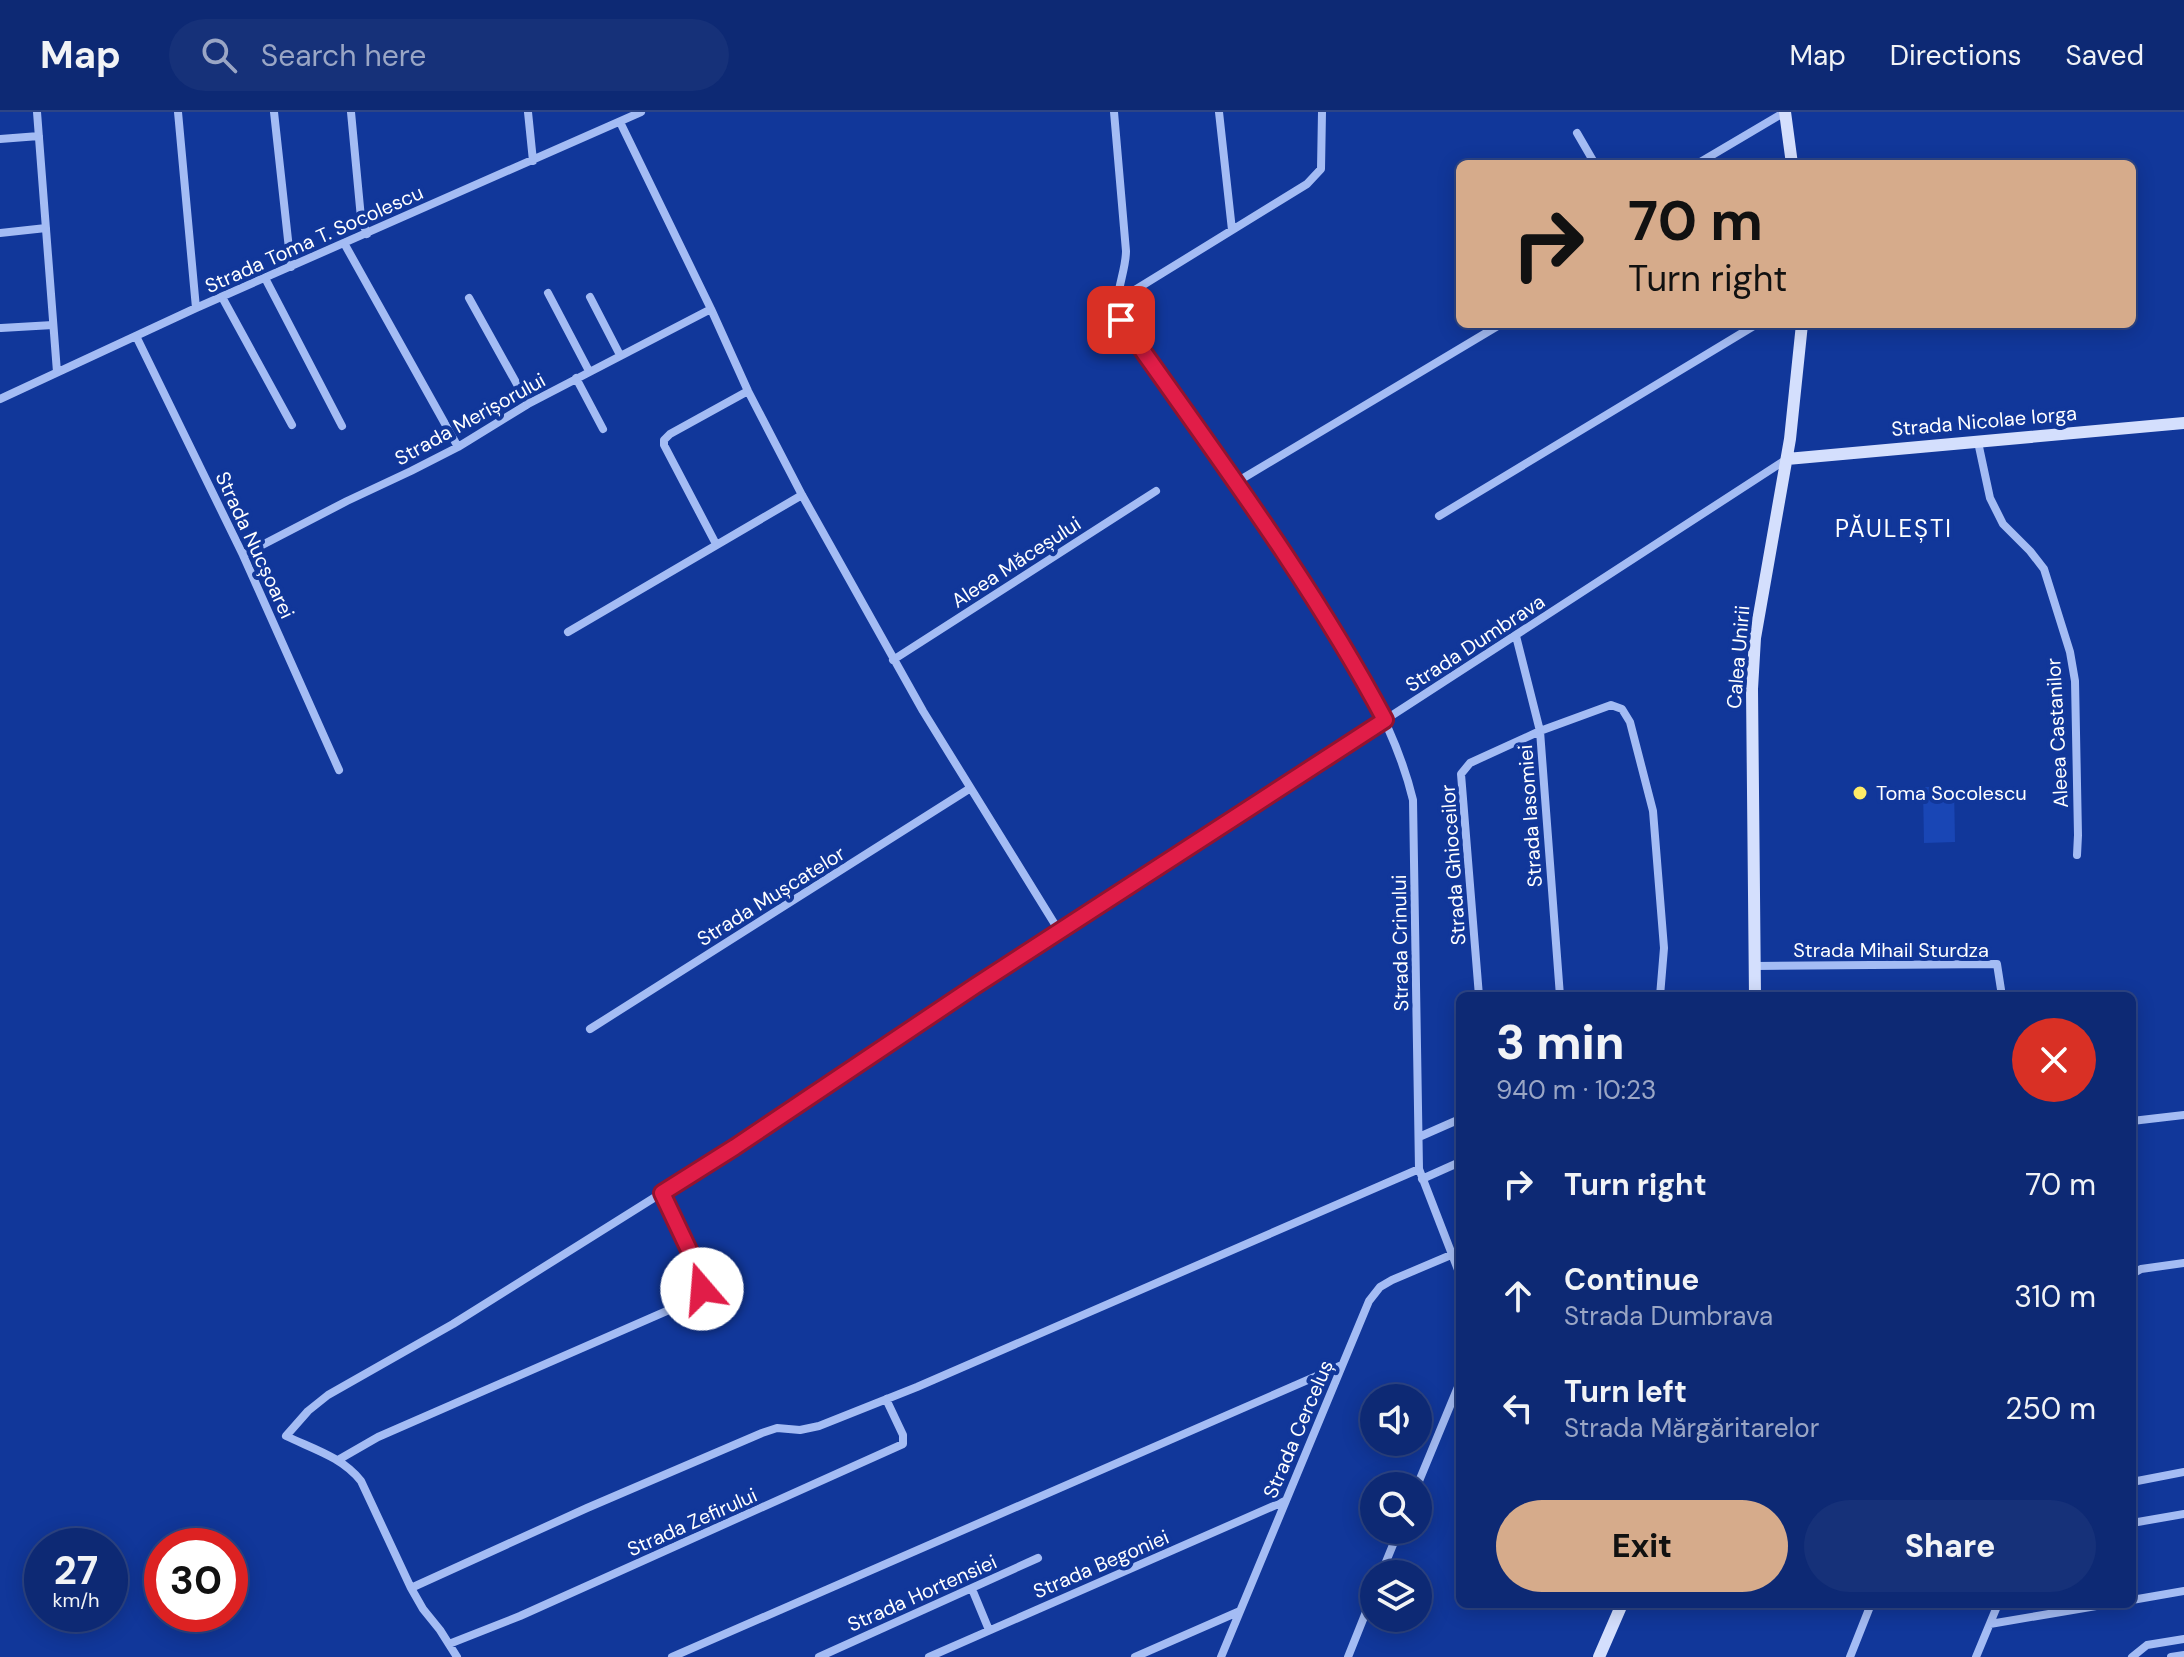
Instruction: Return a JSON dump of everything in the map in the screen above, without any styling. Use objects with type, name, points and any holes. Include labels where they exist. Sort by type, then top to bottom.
[{"type":"main road","points":[[1785,112],[1791,160]]},
{"type":"main road","name":"Calea Unirii","points":[[1755,992],[1752,689],[1755,638],[1787,459],[1802,328]]},
{"type":"main road","name":"Strada Nicolae Iorga","points":[[1787,459],[2184,423]]},
{"type":"main road","points":[[1599,1657],[1620,1608]]},
{"type":"street","points":[[37,112],[57,372]]},
{"type":"street","points":[[178,112],[196,308]]},
{"type":"street","points":[[274,112],[291,267]]},
{"type":"street","points":[[351,112],[361,218],[367,234]]},
{"type":"street","points":[[528,112],[533,161]]},
{"type":"street","name":"Strada Toma T. Socolescu","points":[[0,399],[196,308],[641,112]]},
{"type":"street","points":[[1114,112],[1126,251],[1126,266],[1117,301]]},
{"type":"street","points":[[1219,112],[1232,230]]},
{"type":"street","points":[[1117,301],[1307,184],[1321,169],[1322,112]]},
{"type":"street","points":[[1704,160],[1785,112]]},
{"type":"street","points":[[620,122],[748,391],[802,495],[969,789],[1059,931]]},
{"type":"street","points":[[1577,133],[1593,160]]},
{"type":"street","points":[[0,139],[39,136]]},
{"type":"street","points":[[0,233],[46,228]]},
{"type":"street","points":[[344,243],[458,447]]},
{"type":"street","points":[[265,278],[342,426]]},
{"type":"street","points":[[548,293],[589,371]]},
{"type":"street","points":[[222,297],[292,425]]},
{"type":"street","points":[[590,297],[620,355]]},
{"type":"street","points":[[469,298],[528,404]]},
{"type":"street","name":"Strada Crinului","points":[[1117,301],[1116,310],[1121,320],[1324,615],[1385,720],[1406,769],[1413,800],[1419,1169],[1456,1266]]},
{"type":"street","name":"Strada Merișorului","points":[[243,555],[458,447],[528,404],[711,309]]},
{"type":"street","points":[[1,328],[53,325]]},
{"type":"street","points":[[1235,483],[1494,328]]},
{"type":"street","points":[[1439,516],[1750,328]]},
{"type":"street","name":"Strada Nucșoarei","points":[[136,336],[243,555],[339,770]]},
{"type":"street","points":[[576,378],[603,429]]},
{"type":"street","points":[[716,544],[664,440],[748,391]]},
{"type":"street","name":"Aleea Castanilor","points":[[1978,442],[1990,498],[2003,524],[2044,569],[2070,652],[2075,681],[2077,855]]},
{"type":"street","name":"Strada Dumbrava","points":[[338,1460],[286,1436],[308,1411],[328,1395],[453,1324],[735,1147],[1059,931],[1787,459]]},
{"type":"street","name":"Aleea Măceșului","points":[[893,660],[1156,491]]},
{"type":"street","points":[[568,632],[802,495]]},
{"type":"street","name":"Strada Iasomiei","points":[[1516,636],[1540,731],[1560,992]]},
{"type":"street","points":[[1540,731],[1611,705],[1618,706],[1626,713],[1653,811],[1664,948],[1660,992]]},
{"type":"street","name":"Strada Ghioceilor","points":[[1479,992],[1461,774],[1470,763],[1540,731]]},
{"type":"street","name":"Strada Mușcatelor","points":[[590,1029],[969,789]]},
{"type":"street","name":"Strada Mihail Sturdza","points":[[1755,966],[1997,964],[2001,992]]},
{"type":"street","points":[[2136,1121],[2184,1115]]},
{"type":"street","points":[[1419,1137],[1456,1121]]},
{"type":"street","points":[[1422,1179],[1456,1164]]},
{"type":"street","points":[[411,1588],[762,1433],[777,1428],[800,1430],[819,1426],[1419,1169]]},
{"type":"street","points":[[457,1657],[411,1588],[361,1481],[338,1460],[378,1437],[669,1310],[697,1294],[702,1289],[698,1269],[662,1193]]},
{"type":"street","name":"Strada Cerceluș","points":[[1221,1657],[1369,1301],[1380,1287],[1451,1255]]},
{"type":"street","points":[[2136,1272],[2184,1263]]},
{"type":"street","points":[[672,1657],[1342,1365]]},
{"type":"street","points":[[1423,1472],[1456,1392]]},
{"type":"street","name":"Strada Zefirului","points":[[449,1644],[520,1616],[903,1444],[903,1435],[886,1399]]},
{"type":"street","points":[[2136,1481],[2184,1472]]},
{"type":"street","name":"Strada Begoniei","points":[[929,1657],[1285,1500]]},
{"type":"street","points":[[2136,1522],[2184,1514]]},
{"type":"street","name":"Strada Hortensiei","points":[[819,1657],[1038,1558]]},
{"type":"street","points":[[972,1589],[989,1630]]},
{"type":"street","points":[[2136,1599],[2184,1591]]},
{"type":"street","points":[[1850,1657],[1869,1608]]},
{"type":"street","points":[[1976,1657],[1996,1608]]},
{"type":"street","points":[[1990,1624],[2084,1608]]},
{"type":"street","points":[[1135,1657],[1240,1610]]},
{"type":"street","points":[[1348,1657],[1360,1627]]},
{"type":"street","points":[[2132,1657],[2147,1645],[2184,1639]]},
{"type":"street","points":[[2171,1657],[2184,1655]]},
{"type":"shaded area","points":[[1923,787],[1954,787],[1955,842],[1924,843]]},
{"type":"place","name":"Toma Socolescu","points":[[1860,793]]},
{"type":"district","name":"PĂULEȘTI","points":[[1894,528]]},
{"type":"route","points":[[702,1289],[698,1269],[662,1193],[1385,720],[1324,615],[1268,530],[1121,320]]}]
